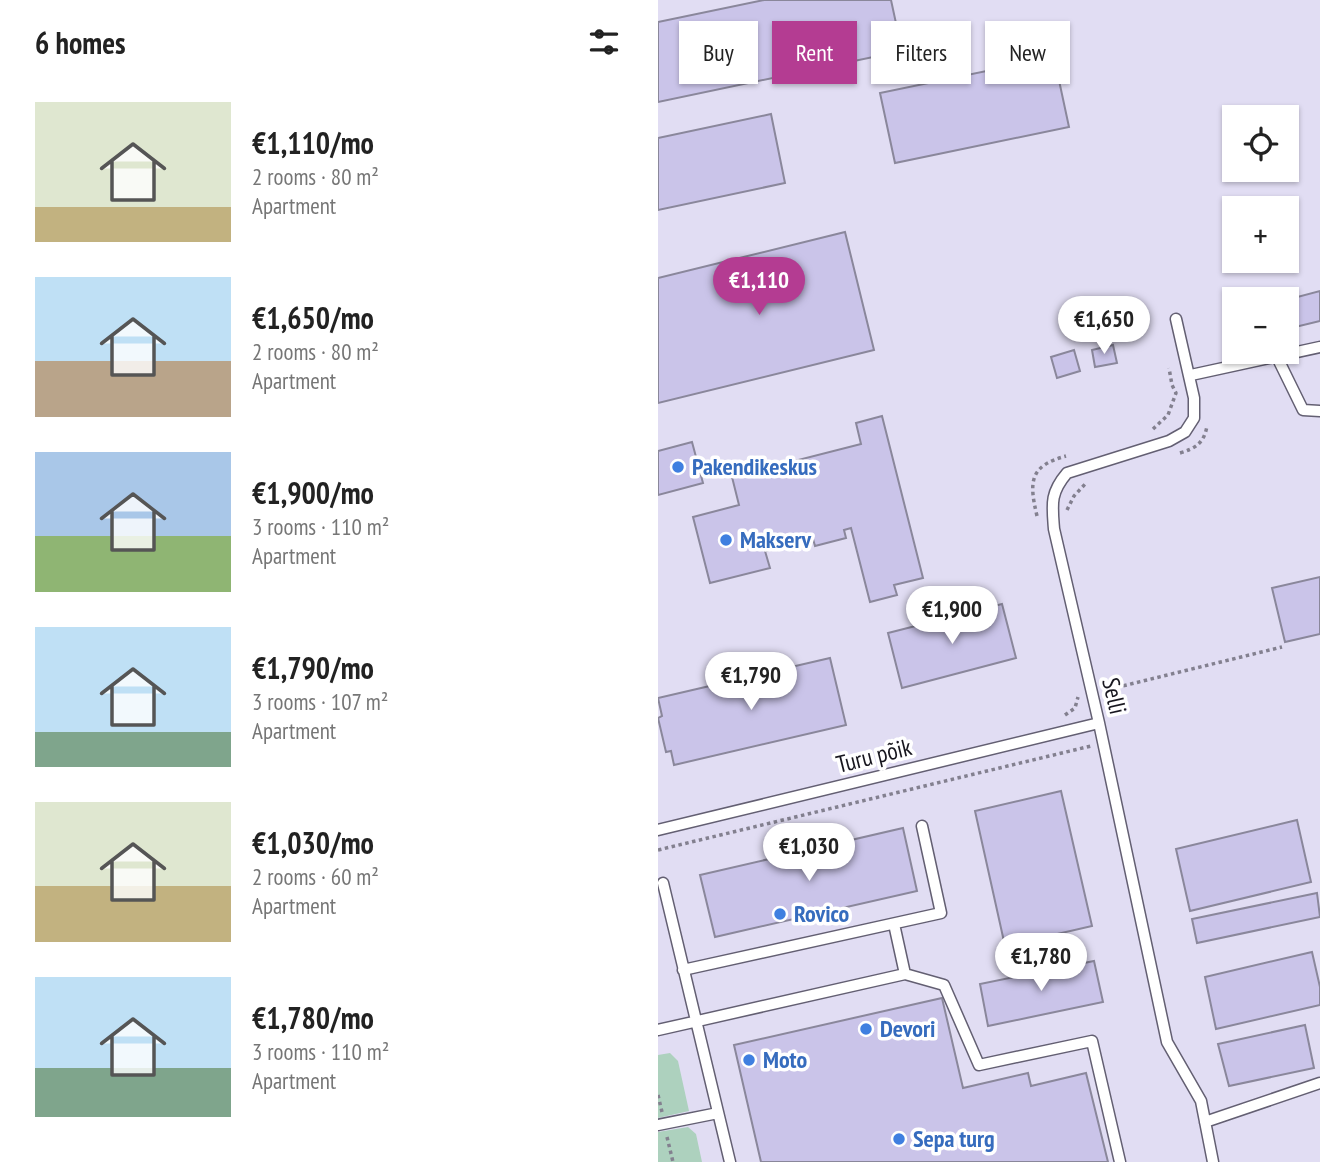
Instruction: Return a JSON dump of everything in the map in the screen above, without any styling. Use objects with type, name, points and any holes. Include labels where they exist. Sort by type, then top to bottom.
[{"type":"lane","name":"Selli","points":[[1176,319],[1191,375],[1194,398],[1194,418],[1185,432],[1169,441],[1067,473],[1056,486],[1052,504],[1054,529],[1099,723],[1167,1042],[1201,1101],[1213,1162]]},
{"type":"lane","points":[[1299,352],[1320,347]]},
{"type":"lane","points":[[1191,375],[1244,364]]},
{"type":"lane","points":[[1280,364],[1303,410],[1320,411]]},
{"type":"lane","name":"Turu põik","points":[[658,830],[1099,723]]},
{"type":"lane","points":[[683,970],[941,913],[922,826]]},
{"type":"lane","points":[[663,883],[730,1162]]},
{"type":"lane","points":[[894,923],[905,974]]},
{"type":"lane","points":[[658,1030],[905,974],[944,985],[979,1065],[1092,1041],[1119,1162]]},
{"type":"lane","points":[[1205,1122],[1320,1083]]},
{"type":"lane","points":[[658,1125],[718,1113]]},
{"type":"path","points":[[1151,431],[1168,415],[1174,402],[1176,393],[1169,368]]},
{"type":"path","points":[[1172,455],[1196,448],[1206,435],[1209,416]]},
{"type":"path","points":[[1037,517],[1031,492],[1038,470],[1048,461],[1072,455]]},
{"type":"path","points":[[1066,512],[1074,496],[1089,481]]},
{"type":"path","points":[[1103,677],[1106,690],[1282,647]]},
{"type":"path","points":[[1065,715],[1075,708],[1079,697]]},
{"type":"path","points":[[658,850],[1103,743]]},
{"type":"green space","points":[[670,1053],[678,1061],[689,1111],[658,1118],[658,1055]]},
{"type":"green space","points":[[688,1127],[696,1134],[702,1162],[658,1162],[658,1132]]},
{"type":"building","points":[[764,0],[891,0],[896,21],[871,21],[871,57],[857,60],[857,21],[772,21],[772,78],[758,81],[758,21],[679,21],[679,84],[744,84],[658,102],[658,22]]},
{"type":"building","points":[[985,71],[985,84],[1060,84],[1069,127],[895,163],[880,93],[924,84],[971,84],[971,74]]},
{"type":"building","points":[[771,114],[785,183],[658,210],[658,138]]},
{"type":"building","points":[[845,232],[874,350],[658,403],[658,278]]},
{"type":"building","points":[[1320,291],[1320,321],[1299,326],[1299,297]]},
{"type":"building","points":[[1113,345],[1117,363],[1095,367],[1092,350]]},
{"type":"building","points":[[1074,350],[1080,371],[1057,378],[1051,357]]},
{"type":"building","points":[[882,416],[923,578],[894,585],[897,595],[870,602],[851,528],[844,530],[846,538],[815,546],[813,539],[765,551],[770,568],[710,583],[693,517],[739,505],[732,477],[861,444],[856,423]]},
{"type":"building","name":"Pakendikeskus","points":[[692,442],[703,483],[658,495],[658,451]]},
{"type":"building","points":[[1320,577],[1320,634],[1285,642],[1272,588]]},
{"type":"building","points":[[1002,604],[1016,658],[902,688],[888,633]]},
{"type":"building","points":[[830,658],[846,725],[674,765],[671,751],[666,752],[658,718],[662,716],[658,698]]},
{"type":"building","points":[[1061,791],[1092,926],[1005,946],[975,811]]},
{"type":"building","points":[[1297,820],[1311,882],[1190,911],[1176,849]]},
{"type":"building","points":[[903,828],[917,891],[715,937],[700,875]]},
{"type":"building","points":[[1317,893],[1320,917],[1197,943],[1192,919]]},
{"type":"building","points":[[1312,952],[1320,987],[1320,1005],[1216,1029],[1205,977]]},
{"type":"building","points":[[1094,961],[1103,1002],[988,1026],[980,984]]},
{"type":"building","points":[[942,998],[963,1088],[1028,1073],[1031,1086],[1086,1073],[1108,1162],[761,1162],[734,1045]]},
{"type":"building","points":[[1305,1025],[1314,1068],[1229,1086],[1218,1044]]},
{"type":"place","name":"Pakendikeskus","points":[[678,467]]},
{"type":"place","name":"Makserv","points":[[726,540]]},
{"type":"place","name":"Rovico","points":[[780,914]]},
{"type":"place","name":"Devori","points":[[866,1029]]},
{"type":"place","name":"Moto","points":[[749,1060]]},
{"type":"place","name":"Sepa turg","points":[[899,1139]]}]
